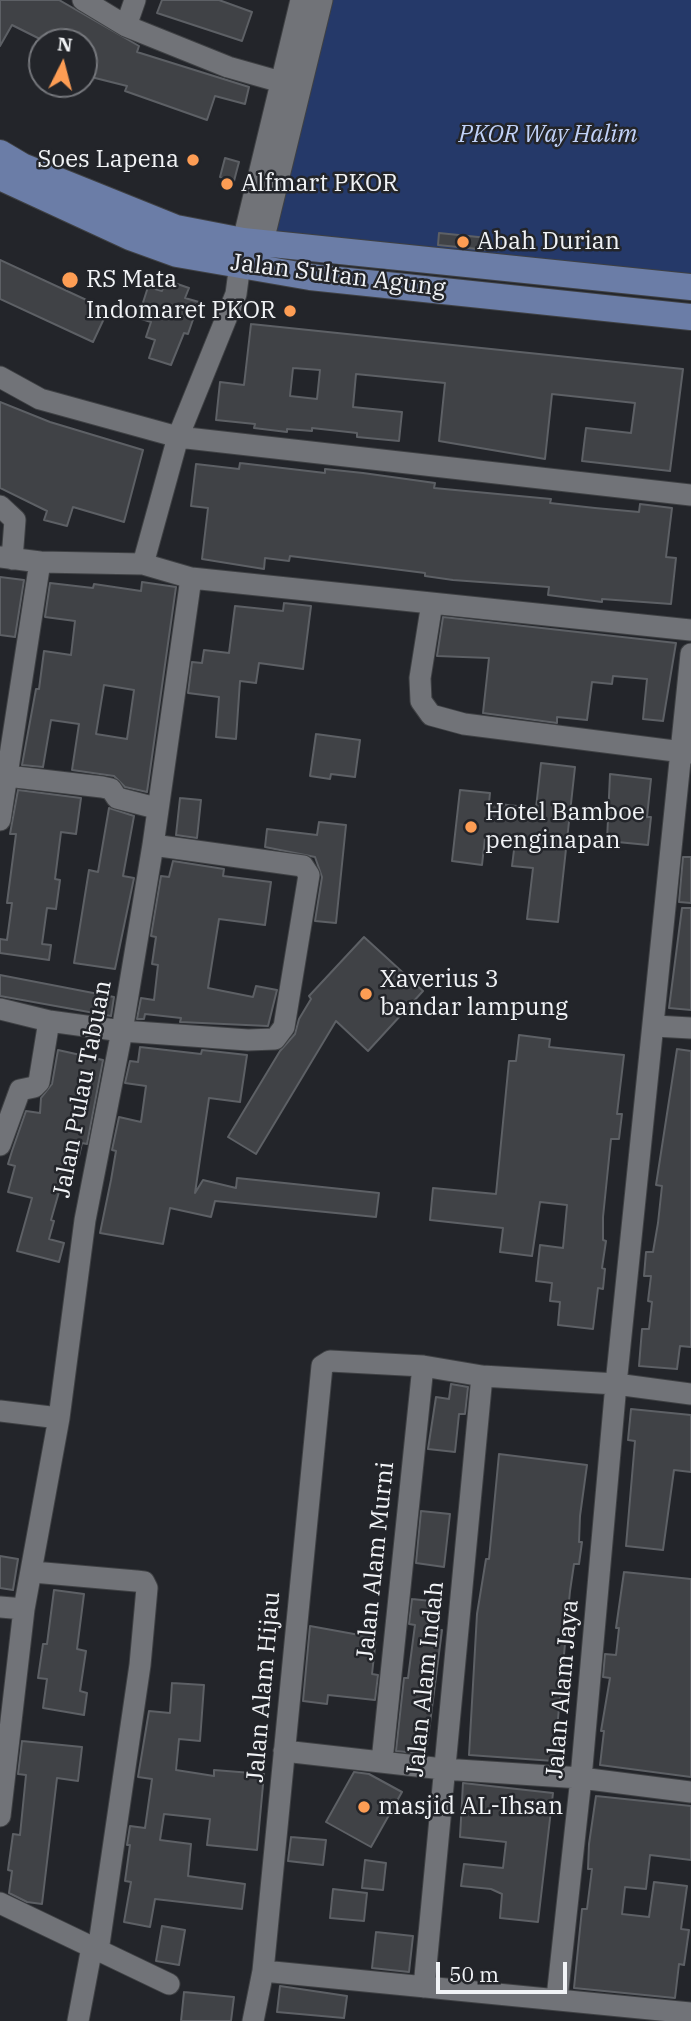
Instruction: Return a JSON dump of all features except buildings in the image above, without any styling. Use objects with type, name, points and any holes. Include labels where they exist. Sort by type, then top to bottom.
[{"type":"main road","name":"Jalan Sultan Agung","points":[[0,153],[22,166],[164,223],[310,277],[691,317]]},
{"type":"main road","name":"Jalan Sultan Agung","points":[[0,177],[130,237],[177,254],[250,254],[691,287]]},
{"type":"street","points":[[83,0],[126,26],[228,66],[281,82]]},
{"type":"street","points":[[126,26],[135,0]]},
{"type":"street","points":[[250,254],[281,82],[301,0]]},
{"type":"street","points":[[143,564],[177,437],[250,254],[322,0]]},
{"type":"street","points":[[0,377],[40,399],[177,437],[691,495]]},
{"type":"street","points":[[0,506],[15,520],[6,558],[40,562],[143,564],[191,578],[691,630]]},
{"type":"street","points":[[0,820],[7,776],[8,711],[40,562]]},
{"type":"street","name":"Jalan Pulau Tabuan","points":[[0,1816],[24,1609],[33,1572],[59,1418],[85,1220],[122,1031],[153,845],[156,808],[185,636],[191,578]]},
{"type":"street","points":[[432,603],[420,678],[421,701],[431,715],[464,724],[686,752]]},
{"type":"street","name":"Jalan Alam Jaya","points":[[557,1998],[582,1778],[616,1384],[686,752],[691,654]]},
{"type":"street","points":[[7,776],[102,787],[111,789],[117,798],[156,808]]},
{"type":"street","points":[[0,1009],[49,1021],[122,1031],[248,1040],[275,1039],[284,1027],[309,875],[303,866],[153,845]]},
{"type":"street","points":[[0,1146],[20,1090],[39,1083],[49,1021]]},
{"type":"street","points":[[655,1026],[691,1028]]},
{"type":"street","name":"Jalan Alam Hijau","points":[[253,2021],[263,1971],[322,1366],[330,1361],[423,1366]]},
{"type":"street","points":[[423,1366],[482,1376],[616,1384],[691,1394]]},
{"type":"street","name":"Jalan Alam Murni","points":[[382,1761],[423,1366]]},
{"type":"street","name":"Jalan Alam Indah","points":[[424,1987],[482,1376]]},
{"type":"street","points":[[0,1411],[59,1418]]},
{"type":"street","points":[[33,1572],[144,1582],[147,1588],[140,1665],[95,1949],[78,2021]]},
{"type":"street","points":[[0,1608],[24,1609]]},
{"type":"street","points":[[284,1751],[443,1769],[582,1778],[691,1792]]},
{"type":"street","points":[[0,1903],[169,1984]]},
{"type":"street","points":[[263,1971],[691,2012],[690,2021]]},
{"type":"green space","name":"PKOR Way Halim","points":[[313,0],[691,0],[691,284],[254,243]]},
{"type":"place","name":"Soes Lapena","points":[[193,160]]},
{"type":"place","name":"Alfmart PKOR","points":[[227,184]]},
{"type":"place","name":"Abah Durian","points":[[463,242]]},
{"type":"place","name":"RS Mata","points":[[70,280]]},
{"type":"place","name":"Indomaret PKOR","points":[[290,311]]},
{"type":"place","name":"Hotel Bamboe penginapan","points":[[471,827]]},
{"type":"place","name":"Xaverius 3 bandar lampung","points":[[366,994]]},
{"type":"place","name":"masjid AL-Ihsan","points":[[364,1807]]}]
